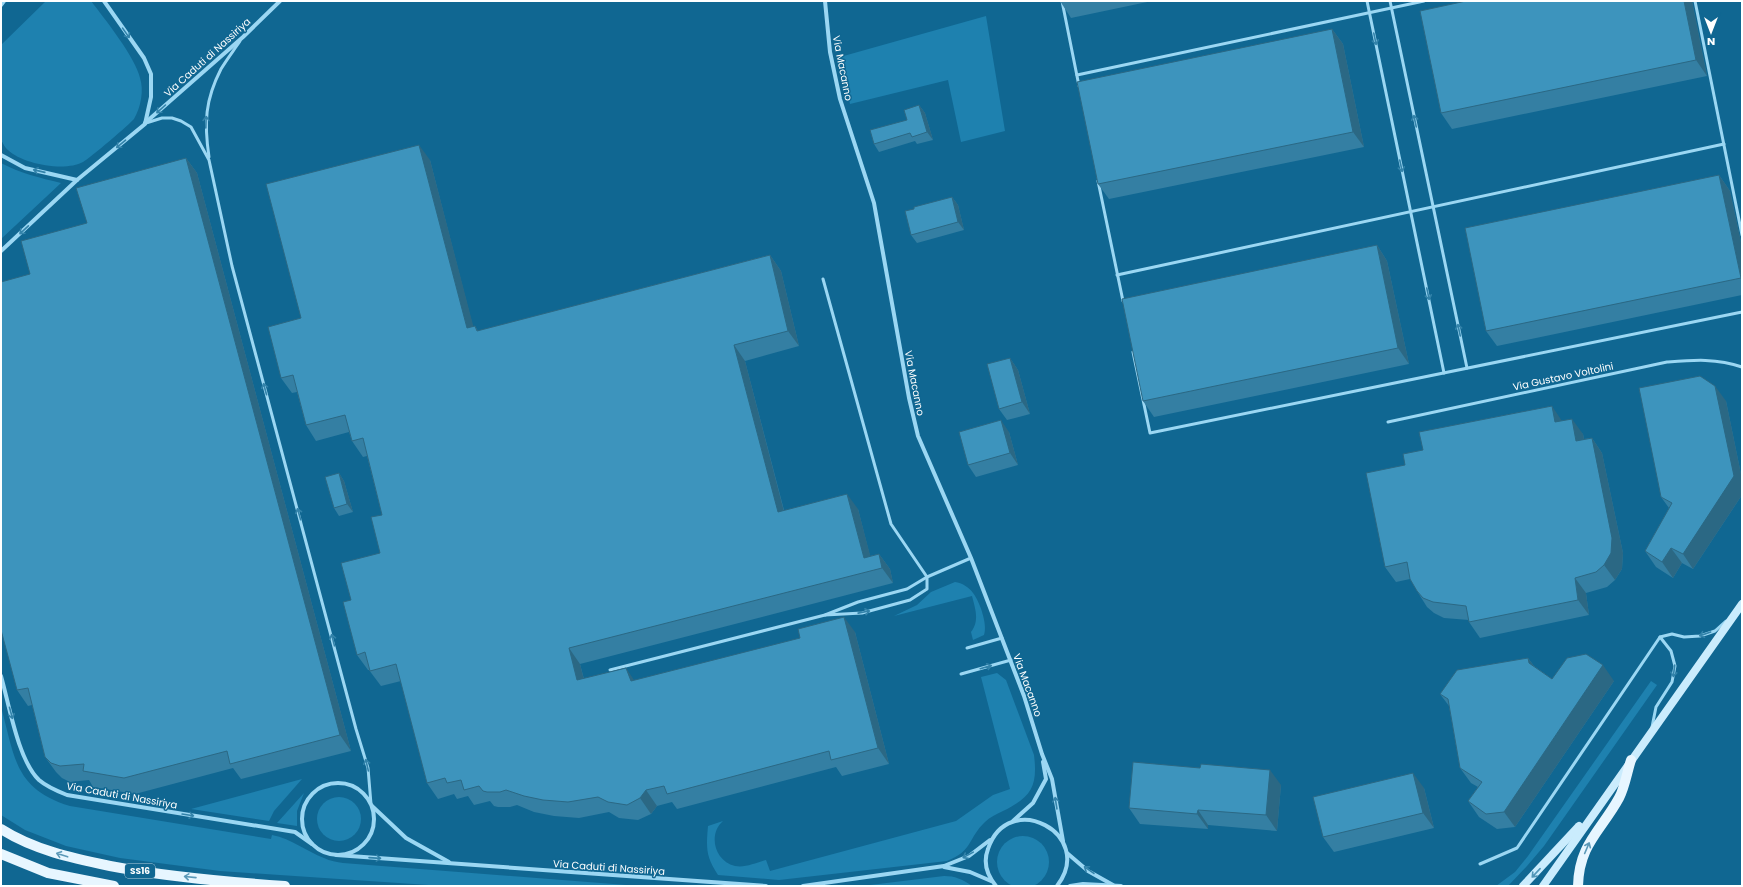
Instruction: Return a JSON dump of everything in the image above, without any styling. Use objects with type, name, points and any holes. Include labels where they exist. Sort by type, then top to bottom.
[{"type":"main road","points":[[1578,886],[1578,874],[1588,846],[1594,834],[1619,798],[1631,760]]},
{"type":"main road","name":"SS16","points":[[1,829],[35,847],[72,858],[137,871],[285,886]]},
{"type":"main road","name":"SS16","points":[[1,854],[48,873],[114,886]]},
{"type":"street","points":[[1,5],[4,1]]},
{"type":"street","name":"Via Caduti di Nassiriya","points":[[104,1],[144,58],[151,74],[151,97],[145,124]]},
{"type":"street","name":"Via Caduti di Nassiriya","points":[[1,252],[77,180],[145,124],[280,1]]},
{"type":"street","name":"Via Macanno","points":[[825,1],[830,52],[840,99],[874,203],[909,398],[918,436],[972,558],[1024,696],[1042,754],[1052,779],[1063,841],[1067,853],[1067,863],[1062,880],[1057,886]]},
{"type":"street","points":[[1,156],[25,168],[77,180]]},
{"type":"street","points":[[1543,886],[1742,604]]},
{"type":"street","name":"Via Caduti di Nassiriya","points":[[1,676],[18,738],[28,766],[39,780],[52,789],[67,795],[295,832],[324,852],[336,855],[766,886]]},
{"type":"street","name":"Via Macanno","points":[[990,840],[1000,828],[1013,821],[1033,803],[1046,779],[1042,754]]},
{"type":"street","name":"Via Caduti di Nassiriya","points":[[312,844],[304,832],[302,814],[307,801],[316,790],[331,784],[349,784],[361,791],[372,805],[406,838],[451,863]]},
{"type":"street","points":[[1522,886],[1600,804]]},
{"type":"street","points":[[336,855],[346,855],[355,852],[368,840],[374,824],[372,805]]},
{"type":"street","name":"Via Macanno","points":[[1013,821],[1030,819],[1046,824],[1056,832],[1063,841]]},
{"type":"street","points":[[803,886],[944,866],[969,856],[990,840]]},
{"type":"street","points":[[990,840],[986,854],[986,868],[991,881]]},
{"type":"street","points":[[1067,853],[1088,871],[1113,885]]},
{"type":"street","points":[[944,866],[970,872],[991,881],[996,886]]},
{"type":"street","points":[[1070,886],[1083,884],[1121,886]]},
{"type":"lane","points":[[1062,1],[1080,91]]},
{"type":"lane","points":[[1367,1],[1444,373]]},
{"type":"lane","points":[[1390,1],[1468,368]]},
{"type":"lane","points":[[1077,75],[1424,1]]},
{"type":"lane","points":[[1695,1],[1742,235]]},
{"type":"lane","points":[[243,36],[222,68],[208,102],[205,117],[205,132],[209,160],[232,266],[354,722],[368,768],[372,805]]},
{"type":"lane","points":[[145,124],[162,118],[172,118],[181,121],[191,127],[209,160]]},
{"type":"lane","points":[[1117,275],[1724,144]]},
{"type":"lane","points":[[1097,175],[1123,305]]},
{"type":"lane","points":[[823,279],[891,524],[927,577],[927,589],[910,600],[862,613],[825,615]]},
{"type":"lane","points":[[1133,350],[1150,433],[1742,312]]},
{"type":"lane","name":"Via Gustavo Voltolini","points":[[1388,422],[1667,362],[1702,359],[1729,362],[1742,367]]},
{"type":"lane","points":[[610,670],[825,615],[858,602],[907,589],[927,577],[972,558]]},
{"type":"lane","points":[[1480,864],[1517,848],[1660,637],[1672,634],[1684,637],[1700,636],[1715,630],[1737,612]]},
{"type":"lane","points":[[1651,734],[1656,707],[1672,682],[1675,666],[1671,651],[1660,637]]},
{"type":"lane","points":[[967,648],[1002,638]]},
{"type":"lane","points":[[961,674],[1010,660]]},
{"type":"shaded area","points":[[46,1],[91,1],[126,49],[137,70],[142,88],[141,98],[134,119],[93,155],[83,162],[75,165],[55,166],[33,163],[15,155],[6,148],[1,140],[1,45]]},
{"type":"shaded area","points":[[986,16],[1005,131],[961,142],[948,80],[850,104],[840,57]]},
{"type":"shaded area","points":[[1,163],[8,167],[38,177],[61,183],[1,239]]},
{"type":"shaded area","points":[[955,582],[963,584],[976,597],[984,620],[984,635],[973,640],[971,632],[974,628],[976,614],[972,596],[894,616],[917,605],[931,592]]},
{"type":"shaded area","points":[[997,673],[1006,680],[1034,755],[1035,775],[1030,790],[1026,796],[1013,806],[991,817],[985,822],[962,853],[947,861],[779,880],[718,875],[709,857],[707,841],[708,826],[723,821],[718,826],[715,840],[718,853],[722,859],[735,866],[750,865],[766,860],[770,871],[956,821],[993,795],[1010,789],[981,677]]},
{"type":"shaded area","points":[[1651,681],[1657,685],[1544,846],[1508,886],[1496,886],[1515,872],[1528,856]]},
{"type":"shaded area","points":[[1,707],[14,756],[27,780],[38,790],[52,799],[70,806],[271,839],[272,835],[286,839],[326,859],[343,863],[639,886],[443,886],[220,871],[120,858],[66,846],[25,830],[1,815]]},
{"type":"shaded area","points":[[302,779],[274,811],[269,821],[191,809]]},
{"type":"shaded area","points":[[304,793],[297,811],[297,826],[277,823]]},
{"type":"shaded area","points":[[335,797],[343,797],[348,798],[355,803],[360,810],[360,828],[355,835],[348,840],[335,841],[327,838],[320,831],[317,823],[317,815],[320,807],[327,800]]},
{"type":"shaded area","points":[[1018,836],[1028,836],[1037,840],[1045,848],[1049,857],[1049,867],[1045,876],[1037,884],[1028,888],[1018,888],[1009,884],[1001,876],[997,867],[997,857],[1001,848],[1009,840]]},
{"type":"shaded area","points":[[944,876],[958,878],[972,886],[862,886]]},
{"type":"building","points":[[1466,1],[1684,1],[1696,60],[1441,113],[1420,11]]},
{"type":"building","points":[[1332,29],[1353,132],[1098,184],[1077,82]]},
{"type":"building","points":[[919,105],[927,132],[912,137],[910,133],[874,144],[870,130],[907,120],[904,110]]},
{"type":"building","points":[[419,145],[467,328],[475,326],[477,331],[770,255],[788,331],[734,345],[778,512],[847,494],[864,558],[879,554],[882,568],[569,648],[577,680],[626,668],[631,681],[800,638],[798,629],[844,617],[878,748],[831,760],[829,751],[667,794],[664,786],[646,790],[640,798],[627,805],[608,802],[598,797],[568,802],[543,800],[506,790],[500,792],[487,792],[483,791],[479,786],[464,790],[461,780],[447,783],[445,778],[427,783],[396,664],[370,671],[365,652],[357,655],[343,602],[351,600],[341,563],[380,553],[371,517],[382,515],[363,438],[352,441],[345,415],[306,425],[293,375],[281,378],[268,327],[301,318],[266,184]]},
{"type":"building","points":[[186,158],[340,735],[230,764],[227,751],[124,778],[83,771],[84,764],[60,766],[51,763],[45,757],[28,688],[17,690],[1,630],[1,282],[30,274],[21,241],[87,223],[76,188]]},
{"type":"building","points":[[1719,175],[1741,278],[1486,331],[1465,228]]},
{"type":"building","points":[[952,197],[958,222],[911,235],[905,211],[914,209],[914,207]]},
{"type":"building","points":[[1377,245],[1398,348],[1143,401],[1122,299]]},
{"type":"building","points":[[1010,358],[1022,402],[999,409],[987,364]]},
{"type":"building","points":[[1700,376],[1715,386],[1734,476],[1683,554],[1671,548],[1662,562],[1645,551],[1672,503],[1661,497],[1639,388]]},
{"type":"building","points":[[1552,406],[1555,422],[1572,419],[1576,441],[1592,438],[1612,538],[1611,553],[1604,565],[1596,572],[1575,578],[1578,600],[1469,622],[1466,606],[1433,602],[1423,598],[1410,579],[1407,562],[1385,567],[1366,473],[1405,465],[1403,454],[1423,450],[1419,432]]},
{"type":"building","points":[[1001,420],[1010,453],[968,465],[959,432]]},
{"type":"building","points":[[339,473],[347,504],[334,508],[325,477]]},
{"type":"building","points":[[1586,654],[1603,665],[1504,812],[1486,814],[1468,801],[1482,782],[1460,768],[1448,699],[1440,694],[1457,670],[1528,658],[1529,663],[1552,679],[1567,658]]},
{"type":"building","points":[[1133,762],[1200,768],[1201,764],[1270,770],[1266,815],[1198,810],[1197,814],[1129,808]]},
{"type":"building","points":[[1413,773],[1423,813],[1323,837],[1313,797]]}]
